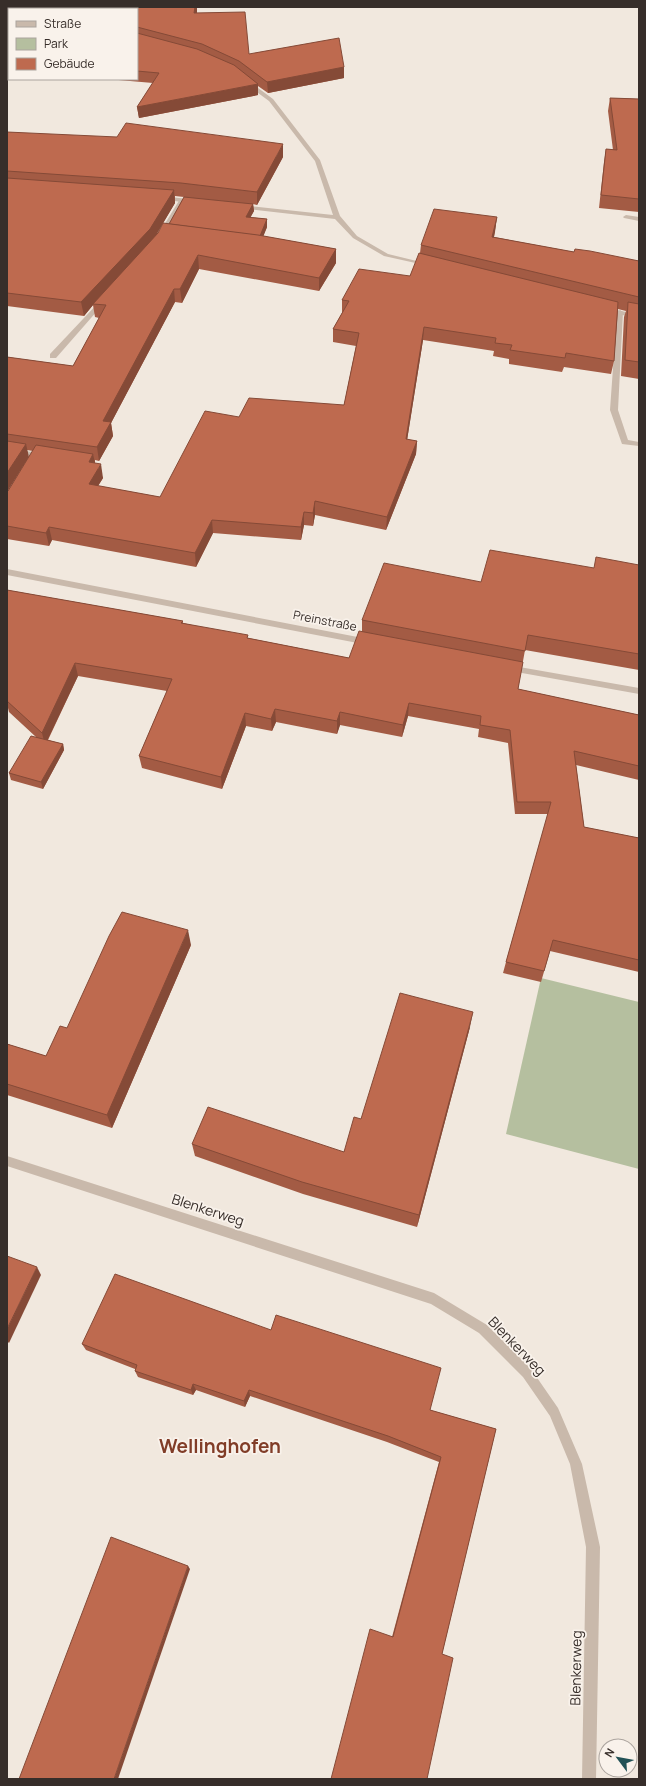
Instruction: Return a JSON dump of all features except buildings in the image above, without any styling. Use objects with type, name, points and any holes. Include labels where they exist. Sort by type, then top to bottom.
[{"type":"street","points":[[243,78],[271,100],[318,161],[337,217],[355,237],[386,255],[432,266]]},
{"type":"street","points":[[152,198],[205,203]]},
{"type":"street","points":[[156,244],[182,200]]},
{"type":"street","points":[[236,206],[337,217]]},
{"type":"street","points":[[626,217],[639,219]]},
{"type":"street","points":[[162,233],[170,234]]},
{"type":"street","points":[[53,356],[107,297]]},
{"type":"street","points":[[600,308],[639,316]]},
{"type":"street","points":[[620,312],[614,410],[625,442],[639,444]]},
{"type":"street","points":[[7,450],[34,457],[57,458]]},
{"type":"street","name":"Preinstraße","points":[[7,572],[375,643]]},
{"type":"street","points":[[499,667],[639,691]]},
{"type":"street","name":"Blenkerweg","points":[[7,1161],[434,1299],[483,1329],[526,1373],[554,1412],[576,1464],[593,1547],[589,1779]]},
{"type":"green space","points":[[541,978],[639,1002],[639,1169],[506,1134]]},
{"type":"district","name":"Wellinghofen","points":[[220,1446]]}]
